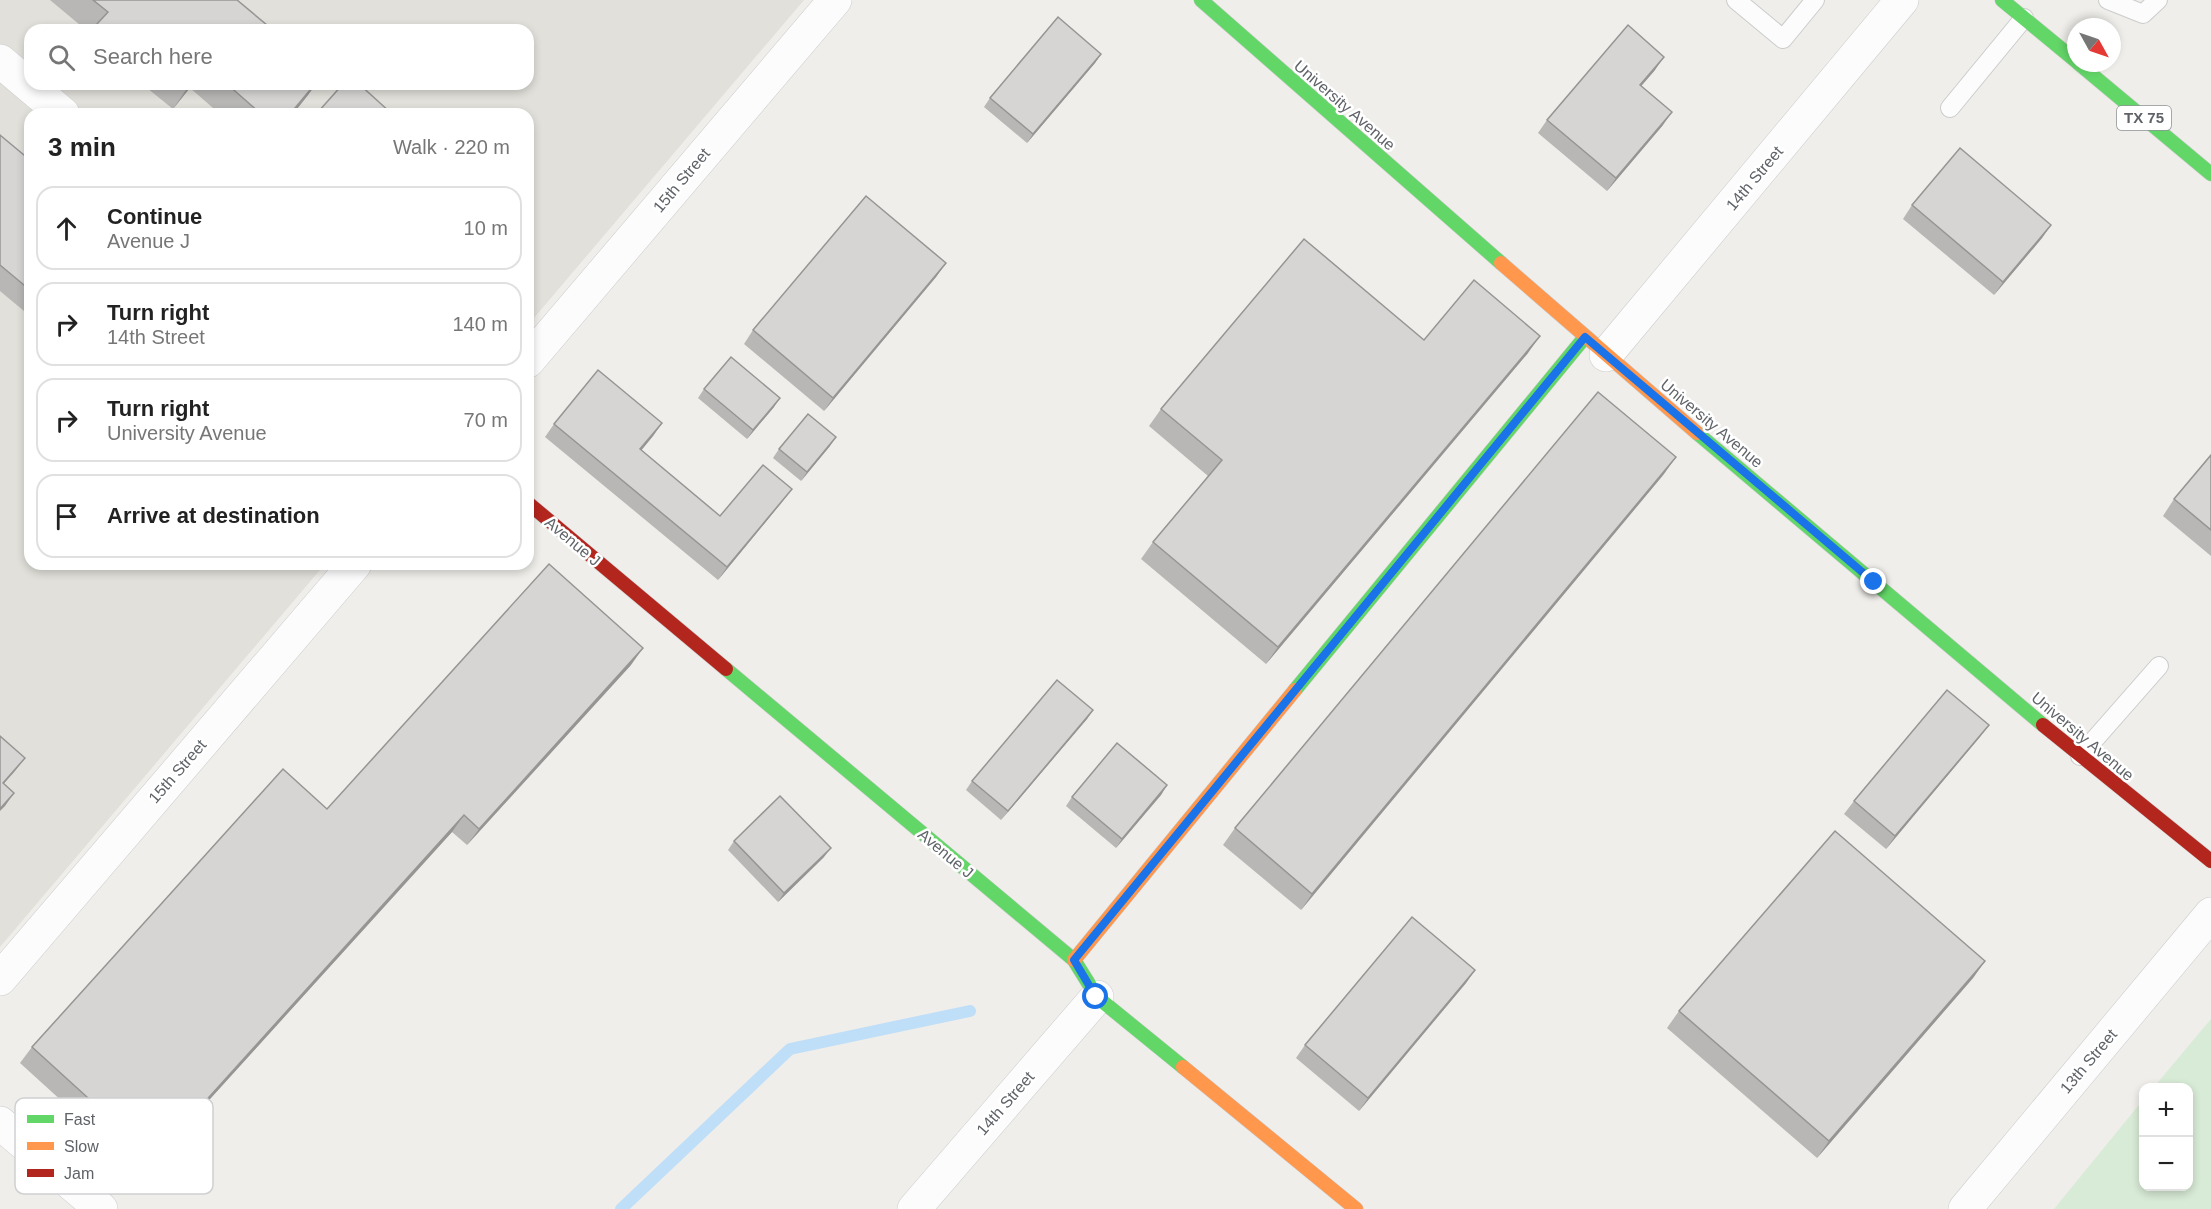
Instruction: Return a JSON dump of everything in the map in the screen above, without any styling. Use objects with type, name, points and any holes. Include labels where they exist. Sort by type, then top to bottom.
[{"type":"street","name":"15th Street","points":[[534,354],[835,0]]},
{"type":"street","name":"University Avenue","points":[[1201,0],[1596,346],[2080,756],[2211,861]]},
{"type":"street","name":"14th Street","points":[[1074,960],[1596,346],[1902,0]]},
{"type":"street","name":"TX 75","points":[[2002,0],[2067,54]]},
{"type":"street","points":[[0,61],[24,81]]},
{"type":"street","name":"TX 75","points":[[2089,72],[2211,174]]},
{"type":"street","points":[[34,90],[56,108]]},
{"type":"street","name":"Avenue J","points":[[534,508],[1074,960],[1096,997],[1356,1209]]},
{"type":"street","name":"15th Street","points":[[0,979],[350,570]]},
{"type":"street","name":"13th Street","points":[[1965,1209],[2211,914]]},
{"type":"street","name":"14th Street","points":[[914,1209],[1096,997]]},
{"type":"street","points":[[0,1123],[15,1136]]},
{"type":"street","points":[[83,1194],[101,1209]]},
{"type":"lane","points":[[1736,0],[1783,39],[1815,0]]},
{"type":"lane","points":[[2108,0],[2143,14],[2158,0]]},
{"type":"lane","points":[[1950,108],[2024,18]]},
{"type":"lane","points":[[2080,756],[2159,666]]},
{"type":"shaded area","points":[[0,0],[804,0],[534,318],[534,108],[24,108],[24,570],[320,570],[0,947]]},
{"type":"green space","points":[[2211,1019],[2211,1209],[2054,1209],[2139,1105],[2139,1191],[2193,1191],[2193,1083],[2157,1083]]},
{"type":"building","points":[[93,0],[237,0],[266,24],[97,24],[108,12]]},
{"type":"building","points":[[1058,17],[1101,54],[1033,134],[990,98]]},
{"type":"building","points":[[1628,25],[1664,57],[1640,85],[1672,112],[1616,178],[1547,120]]},
{"type":"building","points":[[234,90],[310,90],[295,108],[254,108]]},
{"type":"building","points":[[338,90],[366,90],[385,108],[322,108]]},
{"type":"building","points":[[0,135],[24,155],[24,285],[0,265]]},
{"type":"building","points":[[1960,148],[2051,225],[2003,282],[1912,205]]},
{"type":"building","points":[[866,196],[946,263],[833,398],[753,330]]},
{"type":"building","points":[[1304,239],[1424,340],[1474,280],[1540,336],[1278,647],[1153,542],[1222,460],[1161,409]]},
{"type":"building","points":[[731,357],[780,398],[753,430],[704,389]]},
{"type":"building","points":[[598,370],[662,423],[640,449],[720,516],[763,465],[792,489],[727,567],[554,424]]},
{"type":"building","points":[[1598,392],[1676,457],[1312,894],[1235,828]]},
{"type":"building","points":[[808,414],[836,437],[807,472],[779,449]]},
{"type":"building","points":[[2211,455],[2211,530],[2174,499]]},
{"type":"building","points":[[549,564],[643,648],[479,829],[464,815],[208,1098],[88,1098],[32,1047],[283,769],[327,809]]},
{"type":"building","points":[[1057,680],[1093,710],[1008,811],[972,781]]},
{"type":"building","points":[[1947,690],[1989,725],[1895,836],[1854,801]]},
{"type":"building","points":[[0,736],[25,758],[3,783],[14,793],[0,809]]},
{"type":"building","points":[[1117,743],[1167,785],[1122,839],[1072,797]]},
{"type":"building","points":[[780,796],[831,848],[784,893],[734,841]]},
{"type":"building","points":[[1835,831],[1985,961],[1829,1141],[1679,1011]]},
{"type":"building","points":[[1412,917],[1475,970],[1368,1098],[1305,1045]]},
{"type":"waterway","points":[[621,1209],[790,1049],[970,1011]]},
{"type":"traffic: fast","points":[[1201,0],[1501,263]]},
{"type":"traffic: fast","points":[[2002,0],[2067,54]]},
{"type":"traffic: fast","points":[[2089,72],[2211,174]]},
{"type":"traffic: fast","points":[[1295,690],[1585,337]]},
{"type":"traffic: fast","points":[[1697,433],[2043,725]]},
{"type":"traffic: fast","points":[[726,669],[1074,960],[1097,997],[1183,1067]]},
{"type":"traffic: slow","points":[[1501,263],[1697,433]]},
{"type":"traffic: slow","points":[[1074,960],[1295,690]]},
{"type":"traffic: slow","points":[[1183,1067],[1356,1209]]},
{"type":"traffic: jam","points":[[534,508],[726,669]]},
{"type":"traffic: jam","points":[[2043,725],[2211,861]]},
{"type":"route","points":[[1096,997],[1074,960],[1585,337],[1874,582]]}]
